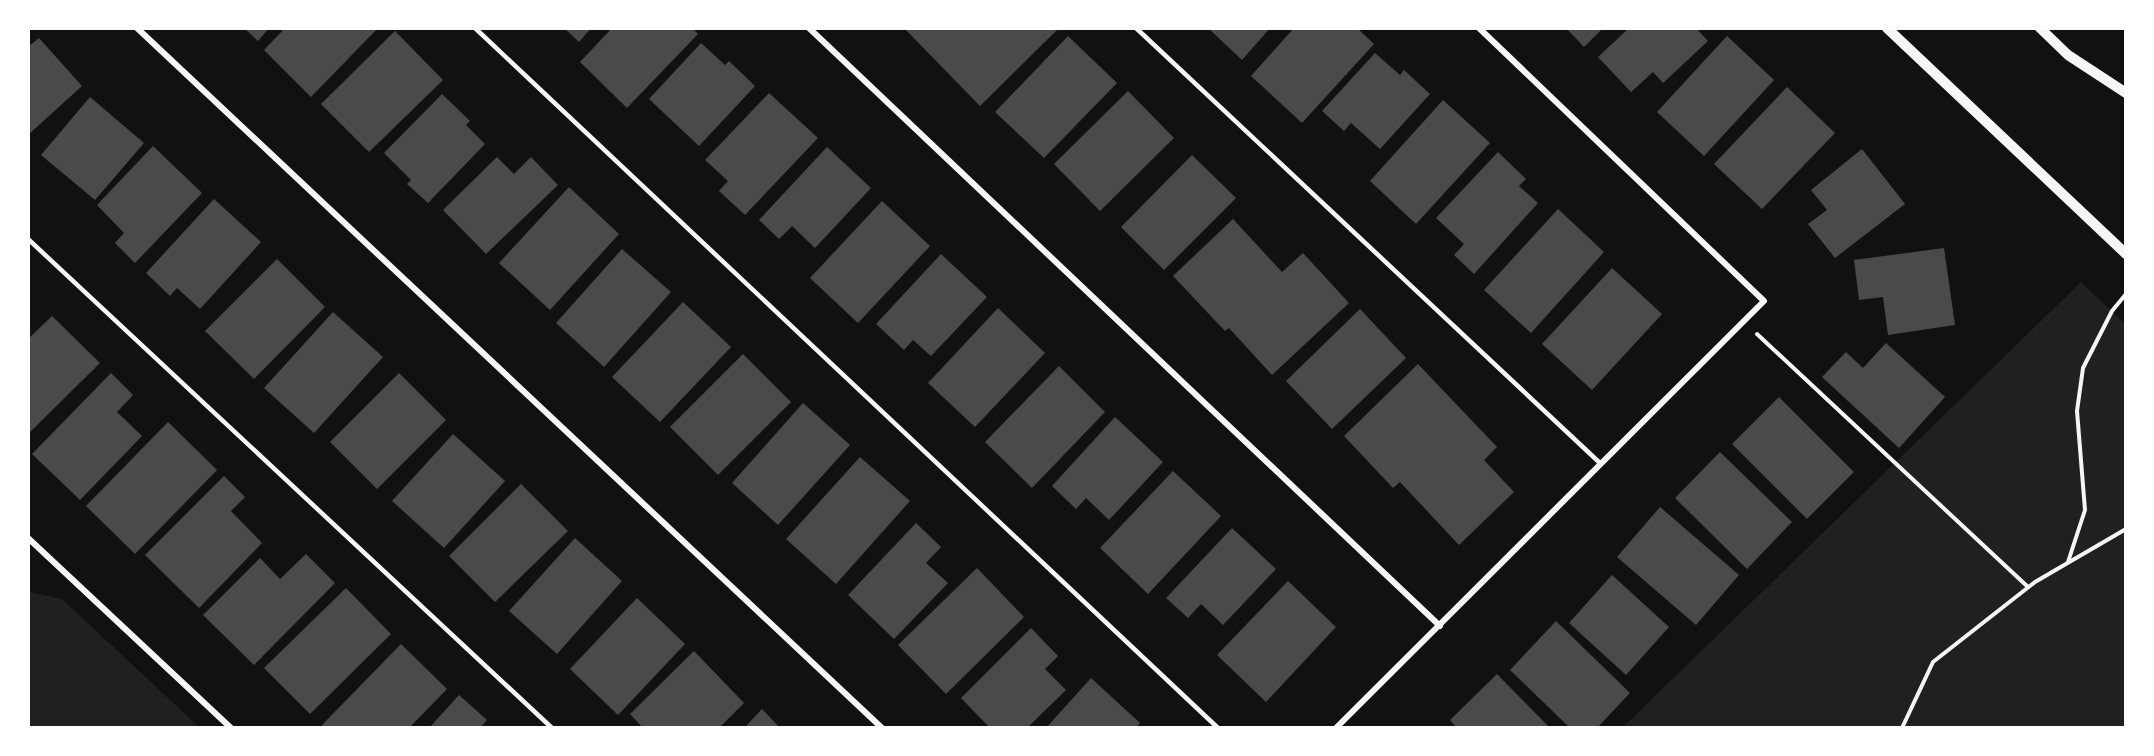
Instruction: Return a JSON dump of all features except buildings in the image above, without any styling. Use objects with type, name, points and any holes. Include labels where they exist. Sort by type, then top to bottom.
[{"type":"street","points":[[138,28],[882,728]]},
{"type":"street","points":[[809,28],[1440,626]]},
{"type":"street","points":[[1336,728],[1764,301],[1479,28]]},
{"type":"street","points":[[1887,28],[2126,254]]},
{"type":"street","points":[[2040,28],[2068,55],[2126,93]]},
{"type":"street","points":[[29,540],[231,728]]},
{"type":"lane","points":[[475,28],[1218,728]]},
{"type":"lane","points":[[1136,28],[1601,464]]},
{"type":"lane","points":[[28,239],[552,728]]},
{"type":"path","points":[[2068,562],[2085,510],[2077,411],[2083,368],[2112,311],[2126,294]]},
{"type":"path","points":[[1744,322],[2028,587]]},
{"type":"path","points":[[1902,728],[1933,662],[2028,587],[2126,529]]},
{"type":"shaded area","points":[[2081,282],[2125,324],[2125,727],[1622,728]]},
{"type":"shaded area","points":[[29,592],[62,599],[199,727],[29,727]]}]
